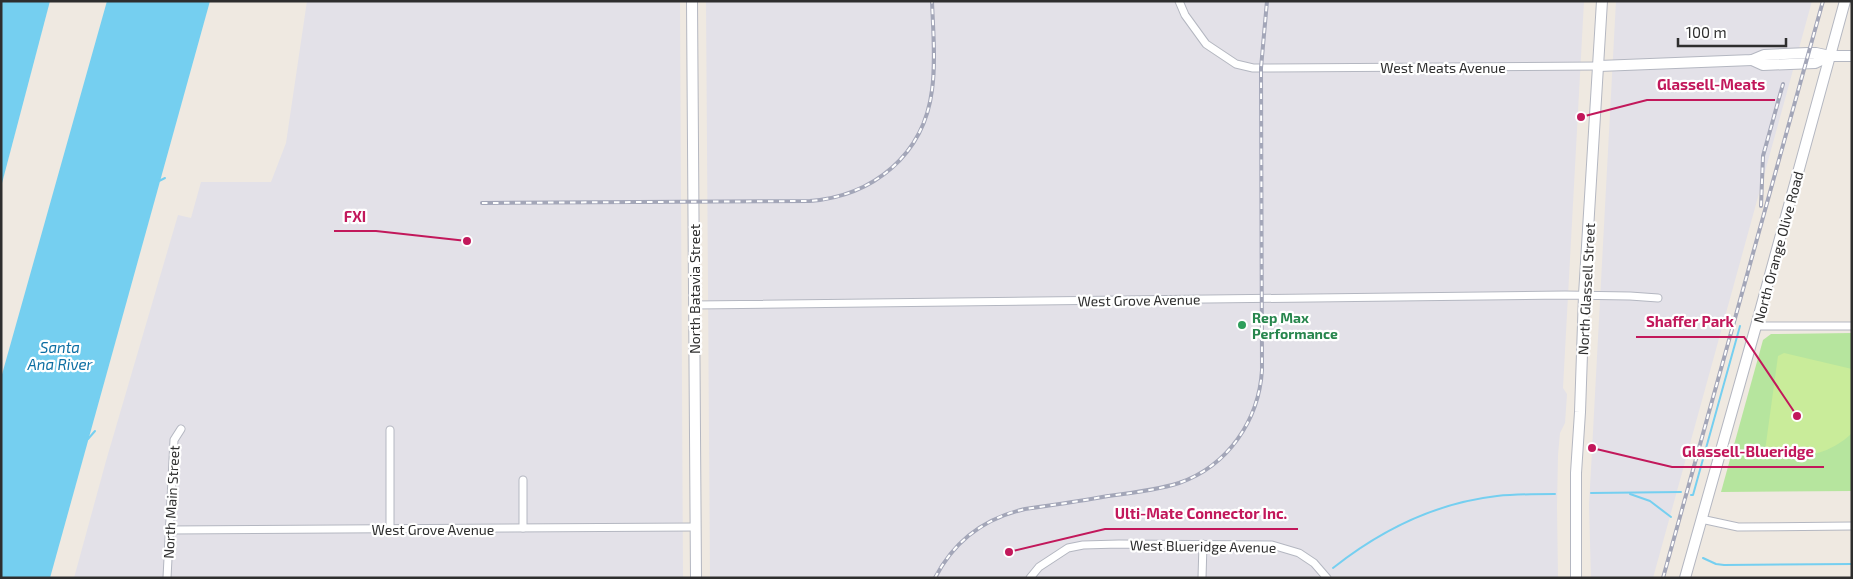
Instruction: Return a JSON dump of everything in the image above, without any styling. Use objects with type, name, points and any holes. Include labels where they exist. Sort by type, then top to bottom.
[{"type":"main road","name":"North Batavia Street","points":[[692,1],[696,578]]},
{"type":"main road","name":"North Glassell Street","points":[[1576,578],[1576,473],[1584,295],[1602,1]]},
{"type":"main road","name":"North Orange Olive Road","points":[[1685,578],[1756,326],[1844,1]]},
{"type":"main road","points":[[1599,66],[1752,60],[1763,65],[1815,64],[1830,56],[1852,56]]},
{"type":"street","name":"West Meats Avenue","points":[[1180,1],[1185,15],[1206,44],[1236,64],[1253,68],[1599,66]]},
{"type":"street","name":"West Grove Avenue","points":[[695,305],[1584,295],[1658,298]]},
{"type":"street","points":[[1756,326],[1852,326]]},
{"type":"street","name":"North Main Street","points":[[167,578],[174,440],[182,429]]},
{"type":"street","points":[[390,430],[390,529]]},
{"type":"street","points":[[523,480],[523,528]]},
{"type":"street","points":[[1701,519],[1738,526],[1852,526]]},
{"type":"street","name":"West Grove Avenue","points":[[170,530],[696,526]]},
{"type":"street","name":"West Blueridge Avenue","points":[[1030,578],[1039,567],[1068,548],[1083,545],[1119,544],[1272,544],[1298,553],[1314,563],[1327,578]]},
{"type":"street","points":[[1202,578],[1203,544]]},
{"type":"shaded area","points":[[307,1],[680,1],[683,578],[74,578],[178,215],[191,218],[201,182],[271,182],[286,143]]},
{"type":"shaded area","points":[[706,1],[1584,1],[1563,388],[1567,394],[1565,423],[1560,433],[1558,455],[1558,578],[710,578]]},
{"type":"shaded area","points":[[1616,1],[1812,1],[1653,578],[1591,578],[1589,505]]},
{"type":"green space","points":[[1852,333],[1852,491],[1721,492],[1763,340],[1771,334]]},
{"type":"green space","points":[[1784,353],[1852,369],[1852,433],[1843,441],[1822,452],[1799,457],[1764,458],[1778,356]]},
{"type":"water","points":[[1,1],[50,1],[1,187]]},
{"type":"water","name":"Santa Ana River","points":[[107,1],[210,1],[50,578],[1,578],[1,378]]},
{"type":"waterway","points":[[159,181],[165,178]]},
{"type":"waterway","points":[[1691,495],[1693,495],[1740,326]]},
{"type":"waterway","points":[[88,439],[95,431]]},
{"type":"waterway","points":[[1591,493],[1681,492]]},
{"type":"waterway","points":[[1333,568],[1351,554],[1390,530],[1431,512],[1452,505],[1497,496],[1555,494]]},
{"type":"waterway","points":[[1630,494],[1650,501],[1671,517]]},
{"type":"waterway","points":[[1703,558],[1716,564],[1724,565],[1852,564]]},
{"type":"railway","points":[[482,203],[810,201],[855,191],[874,181],[892,168],[918,134],[927,113],[934,68],[932,1]]},
{"type":"railway","points":[[935,578],[951,553],[961,542],[997,518],[1025,509],[1162,488],[1179,483],[1197,475],[1212,465],[1238,439],[1255,406],[1260,389],[1262,370],[1261,68],[1267,1]]},
{"type":"railway","points":[[1663,578],[1823,1]]},
{"type":"railway","points":[[1761,206],[1763,156],[1783,84]]},
{"type":"place","name":"Glassell-Meats","points":[[1581,117]]},
{"type":"place","name":"FXI","points":[[467,241]]},
{"type":"place","name":"Rep Max Performance","points":[[1242,325]]},
{"type":"place","name":"Shaffer Park","points":[[1797,416]]},
{"type":"place","name":"Glassell-Blueridge","points":[[1592,448]]},
{"type":"place","name":"Ulti-Mate Connector Inc.","points":[[1009,552]]}]
